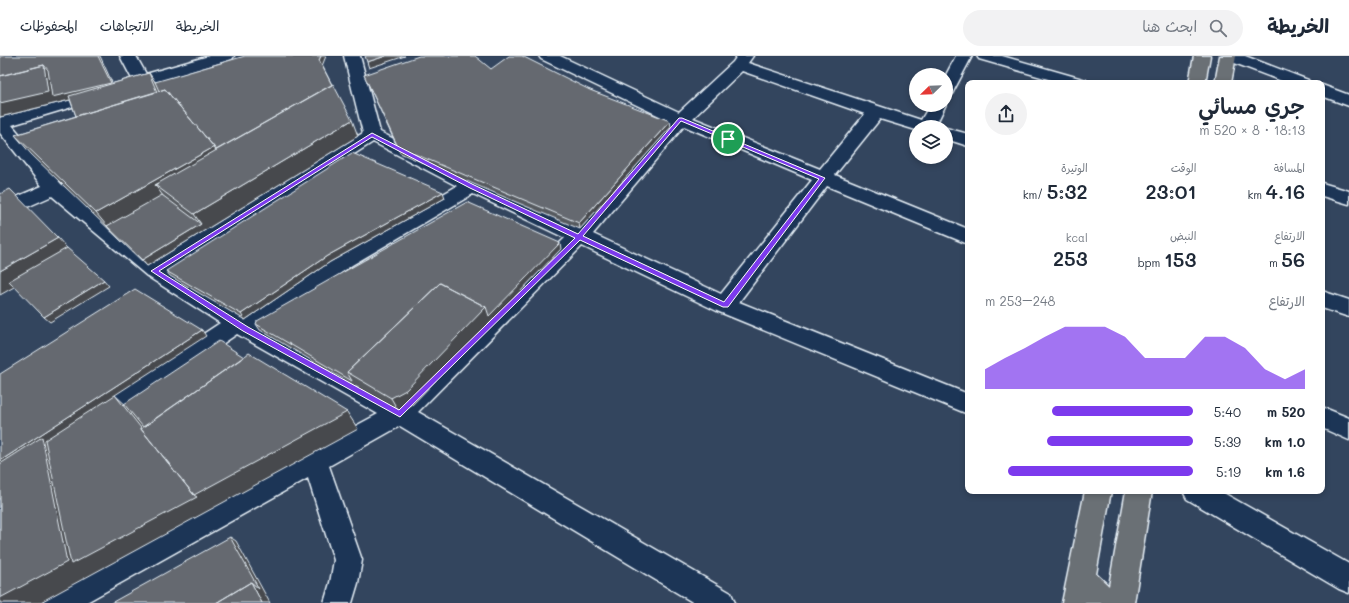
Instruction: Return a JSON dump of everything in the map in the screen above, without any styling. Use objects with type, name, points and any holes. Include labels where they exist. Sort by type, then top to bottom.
[{"type":"main road","points":[[1198,80],[1202,56]]},
{"type":"main road","points":[[1224,80],[1229,56]]},
{"type":"main road","points":[[1097,494],[1079,591],[1106,603]]},
{"type":"main road","points":[[1120,603],[1138,494]]},
{"type":"street","points":[[128,56],[142,81]]},
{"type":"street","points":[[226,56],[0,123],[54,188],[154,271],[241,326],[400,414],[721,603]]},
{"type":"street","points":[[352,56],[372,135],[472,186],[726,305],[965,403]]},
{"type":"street","points":[[547,56],[680,119],[965,236]]},
{"type":"street","points":[[953,75],[962,56]]},
{"type":"street","points":[[985,56],[1069,80]]},
{"type":"street","points":[[1229,56],[1294,80]]},
{"type":"street","points":[[57,603],[400,414],[579,237],[680,119],[742,61],[876,112],[909,122]]},
{"type":"street","points":[[1325,91],[1349,100]]},
{"type":"street","points":[[726,305],[823,178],[876,112]]},
{"type":"street","points":[[154,271],[372,135]]},
{"type":"street","points":[[953,135],[965,139]]},
{"type":"street","points":[[79,428],[345,260],[472,186]]},
{"type":"street","points":[[0,212],[54,188]]},
{"type":"street","points":[[1325,190],[1349,198]]},
{"type":"street","points":[[1325,300],[1349,309]]},
{"type":"street","points":[[1325,418],[1349,429]]},
{"type":"street","points":[[315,461],[348,560],[344,583],[338,603]]},
{"type":"street","points":[[1201,494],[1349,579]]},
{"type":"building","points":[[0,56],[98,56],[111,83],[52,97],[48,70],[44,65],[0,76]]},
{"type":"building","points":[[245,56],[321,56],[319,60],[332,85],[216,150],[165,89],[159,91],[155,82]]},
{"type":"building","points":[[365,56],[386,56],[367,62]]},
{"type":"building","points":[[419,56],[475,56],[491,69],[509,56],[522,56],[590,90],[670,121],[579,223],[398,147],[364,75]]},
{"type":"building","points":[[44,65],[48,92],[0,103],[0,76]]},
{"type":"building","points":[[149,73],[157,92],[76,116],[69,96]]},
{"type":"building","points":[[333,84],[352,120],[194,214],[155,185]]},
{"type":"building","points":[[165,89],[214,147],[96,213],[15,135]]},
{"type":"building","points":[[352,153],[443,192],[327,256],[241,314],[166,271]]},
{"type":"building","points":[[10,189],[58,238],[0,271],[0,194]]},
{"type":"building","points":[[162,195],[201,224],[142,260],[107,226]]},
{"type":"building","points":[[467,202],[560,243],[489,316],[486,307],[440,283],[347,372],[352,381],[256,324],[257,321]]},
{"type":"building","points":[[67,248],[104,280],[44,317],[9,281]]},
{"type":"building","points":[[440,283],[486,307],[406,390],[391,398],[347,372]]},
{"type":"building","points":[[135,289],[202,330],[0,461],[0,374]]},
{"type":"building","points":[[219,341],[244,357],[143,427],[124,404]]},
{"type":"building","points":[[249,353],[347,412],[194,495],[141,429]]},
{"type":"building","points":[[115,395],[197,497],[71,564],[45,440]]},
{"type":"building","points":[[42,437],[67,562],[0,598],[0,464]]},
{"type":"building","points":[[230,537],[259,589],[251,582],[216,603],[111,603]]},
{"type":"building","points":[[251,582],[262,603],[216,603]]},
{"type":"route","points":[[728,139],[680,119],[579,237],[472,186],[372,135],[154,271],[246,329],[400,414],[579,237],[726,305],[823,178],[728,139]]}]
